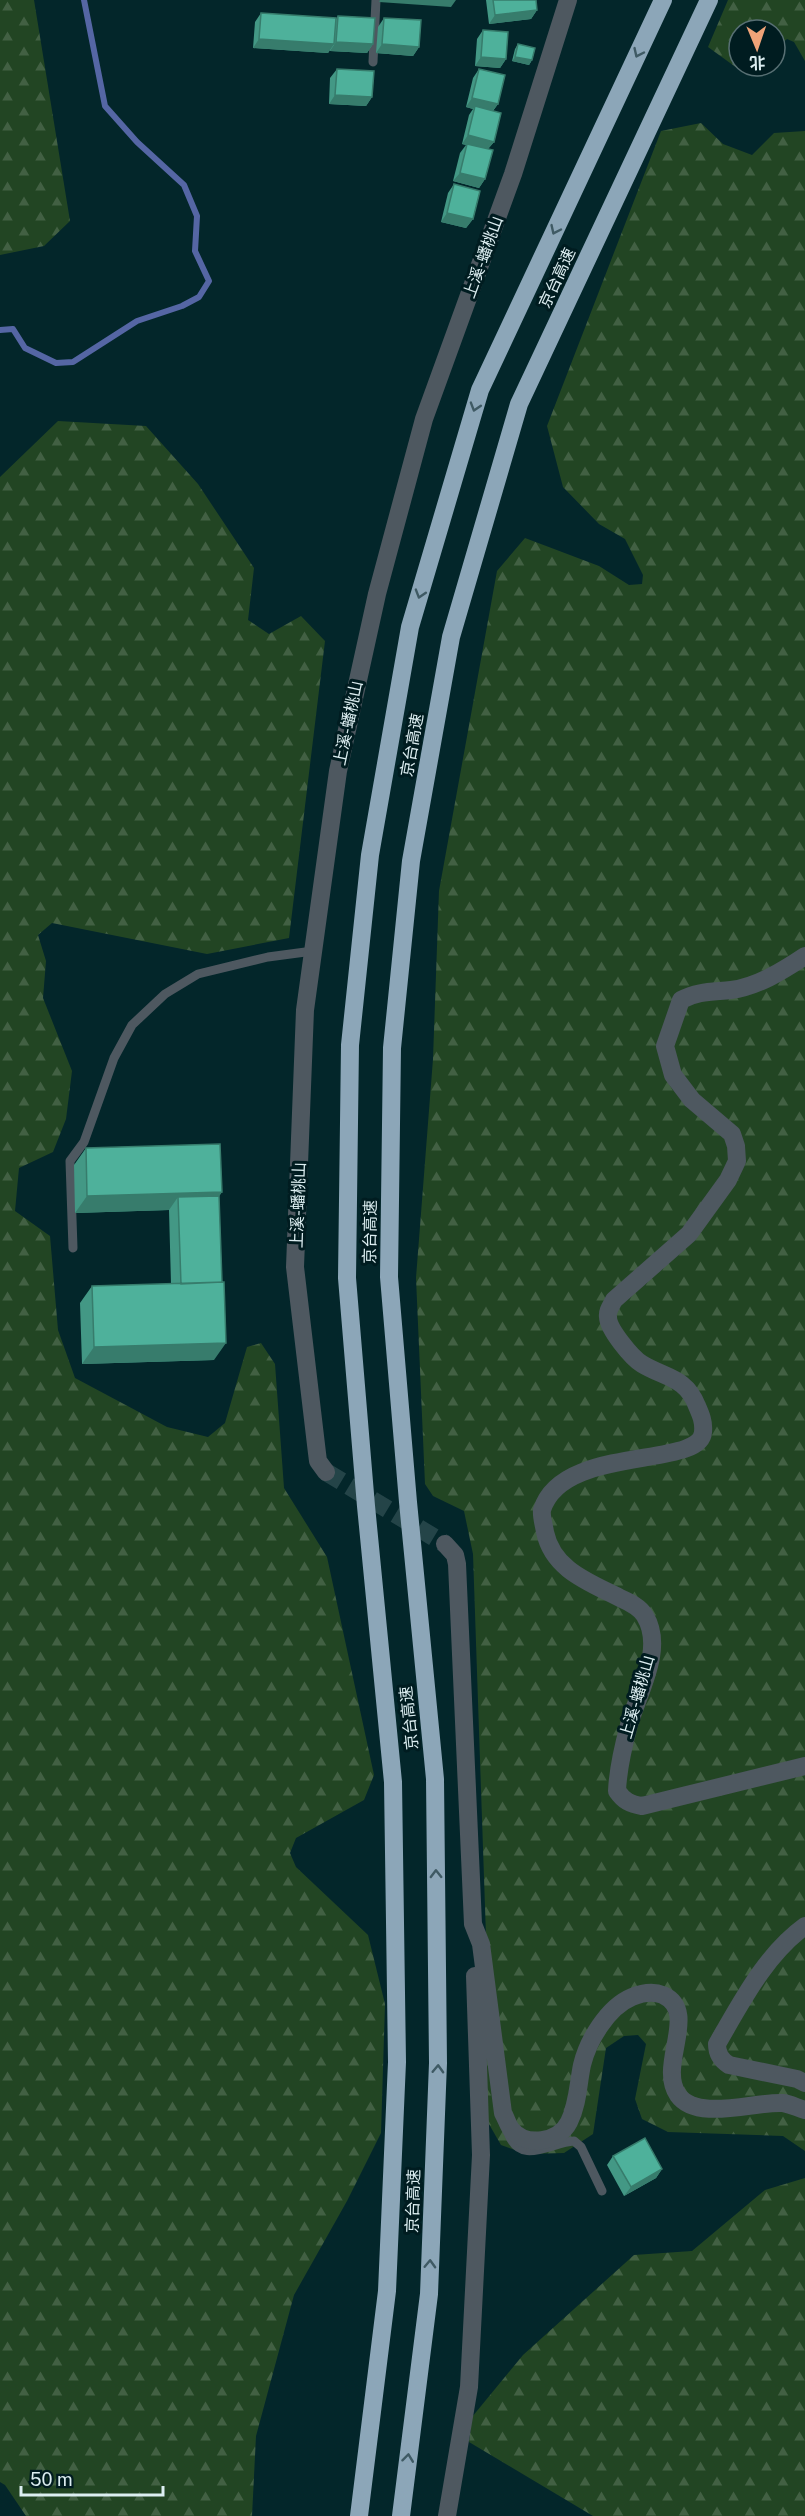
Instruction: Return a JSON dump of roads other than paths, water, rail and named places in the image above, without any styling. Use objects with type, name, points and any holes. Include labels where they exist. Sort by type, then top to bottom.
[{"type":"highway","name":"京台高速","points":[[359,2516],[387,2291],[397,2062],[393,1782],[347,1278],[350,1045],[370,855],[410,627],[480,390],[663,0]]},
{"type":"highway","name":"京台高速","points":[[401,2516],[429,2294],[438,2063],[435,1779],[389,1277],[392,1047],[411,861],[451,637],[519,404],[709,0]]},
{"type":"street","name":"上溪-蟠桃山","points":[[326,1472],[318,1461],[316,1453],[295,1267],[306,1010],[338,771],[380,583],[424,419],[513,174],[568,0]]},
{"type":"street","name":"上溪-蟠桃山","points":[[805,956],[782,971],[733,990],[695,993],[681,1000],[665,1046],[673,1076],[692,1101],[732,1134],[736,1146],[736,1161],[728,1180],[689,1233],[614,1300],[608,1313],[613,1332],[640,1363],[678,1381],[692,1393],[703,1421],[703,1436],[695,1446],[682,1451],[619,1461],[576,1474],[560,1484],[549,1495],[541,1512],[547,1539],[555,1557],[571,1573],[631,1603],[644,1613],[650,1626],[653,1643],[649,1666],[621,1753],[617,1791],[623,1799],[631,1804],[642,1806],[805,1766]]},
{"type":"street","points":[[445,1544],[455,1556],[457,1564],[481,2155],[469,2387],[447,2516]]},
{"type":"street","points":[[473,1923],[481,1944],[503,2113],[512,2130],[521,2137],[535,2141],[552,2139],[568,2124],[574,2110],[583,2061],[602,2024],[619,2004],[645,1993],[658,1993],[669,1998],[678,2008],[680,2018],[672,2073],[678,2095],[690,2106],[707,2109],[784,2103],[805,2110]]},
{"type":"street","points":[[805,1926],[790,1937],[761,1972],[717,2044],[717,2052],[729,2065],[797,2079],[805,2083]]},
{"type":"lane","points":[[373,62],[376,0]]},
{"type":"lane","points":[[74,1248],[70,1161],[84,1142],[114,1058],[132,1026],[165,994],[198,974],[268,957],[314,951]]},
{"type":"lane","points":[[503,2113],[511,2140],[525,2150],[539,2151],[574,2141],[587,2157],[602,2191]]},
{"type":"waterway","points":[[0,330],[13,329],[25,348],[56,363],[73,362],[137,321],[182,306],[199,297],[209,281],[195,251],[197,216],[184,185],[137,142],[105,106],[84,0]]},
{"type":"tunnel","points":[[326,1472],[445,1544]]}]
